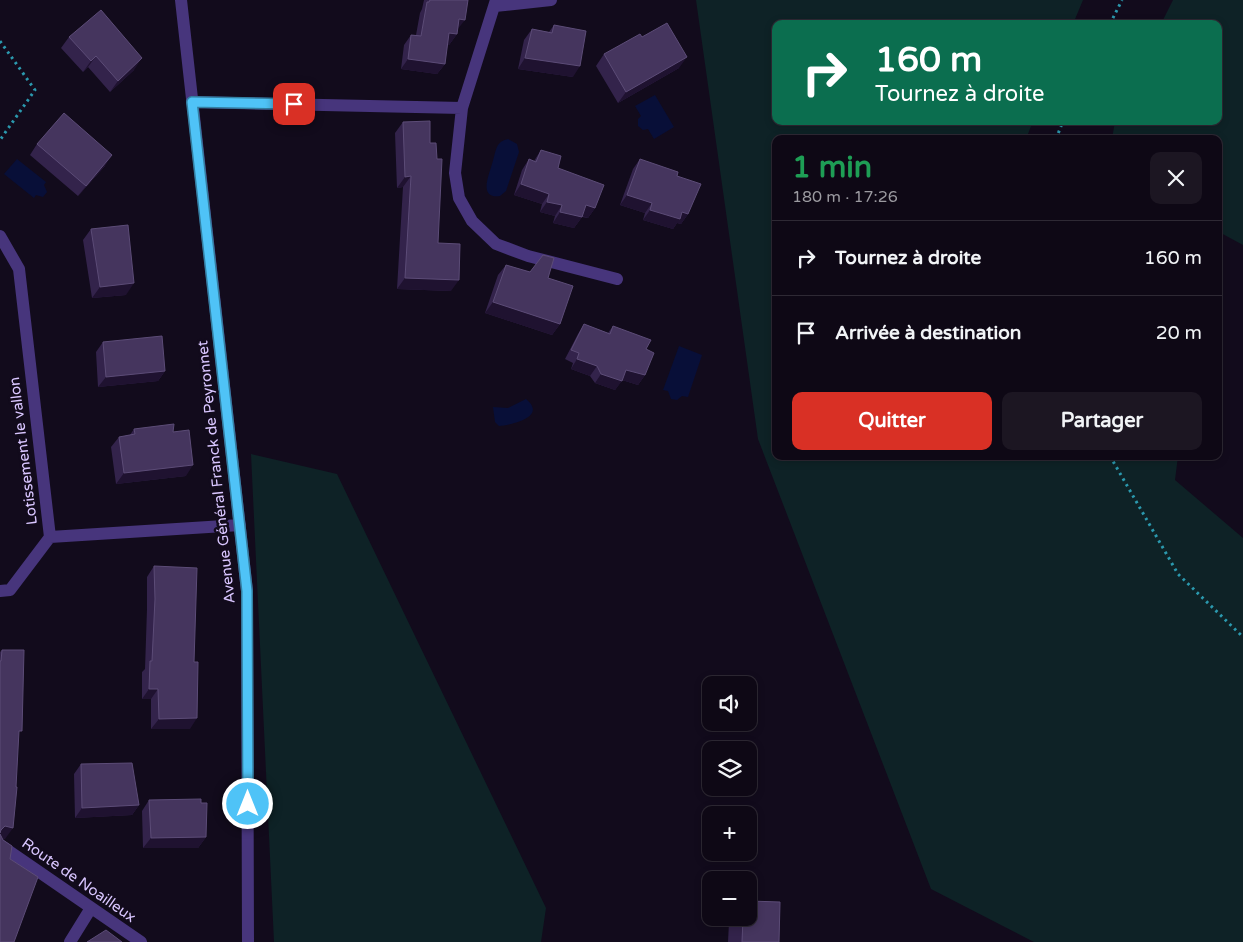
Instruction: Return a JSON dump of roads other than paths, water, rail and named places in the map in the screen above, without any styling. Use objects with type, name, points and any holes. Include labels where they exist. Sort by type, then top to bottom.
[{"type":"street","name":"Avenue Général Franck de Peyronnet","points":[[181,0],[247,591],[248,942]]},
{"type":"street","points":[[551,0],[496,3],[462,108],[456,173],[458,198],[472,221],[496,244],[528,256],[618,279]]},
{"type":"street","points":[[192,102],[462,108]]},
{"type":"street","name":"Lotissement le vallon","points":[[0,236],[19,269],[50,536],[240,525]]},
{"type":"street","points":[[0,591],[10,590],[50,536]]},
{"type":"street","name":"Route de Noailleux","points":[[0,845],[140,942]]},
{"type":"street","points":[[70,942],[91,908]]}]
